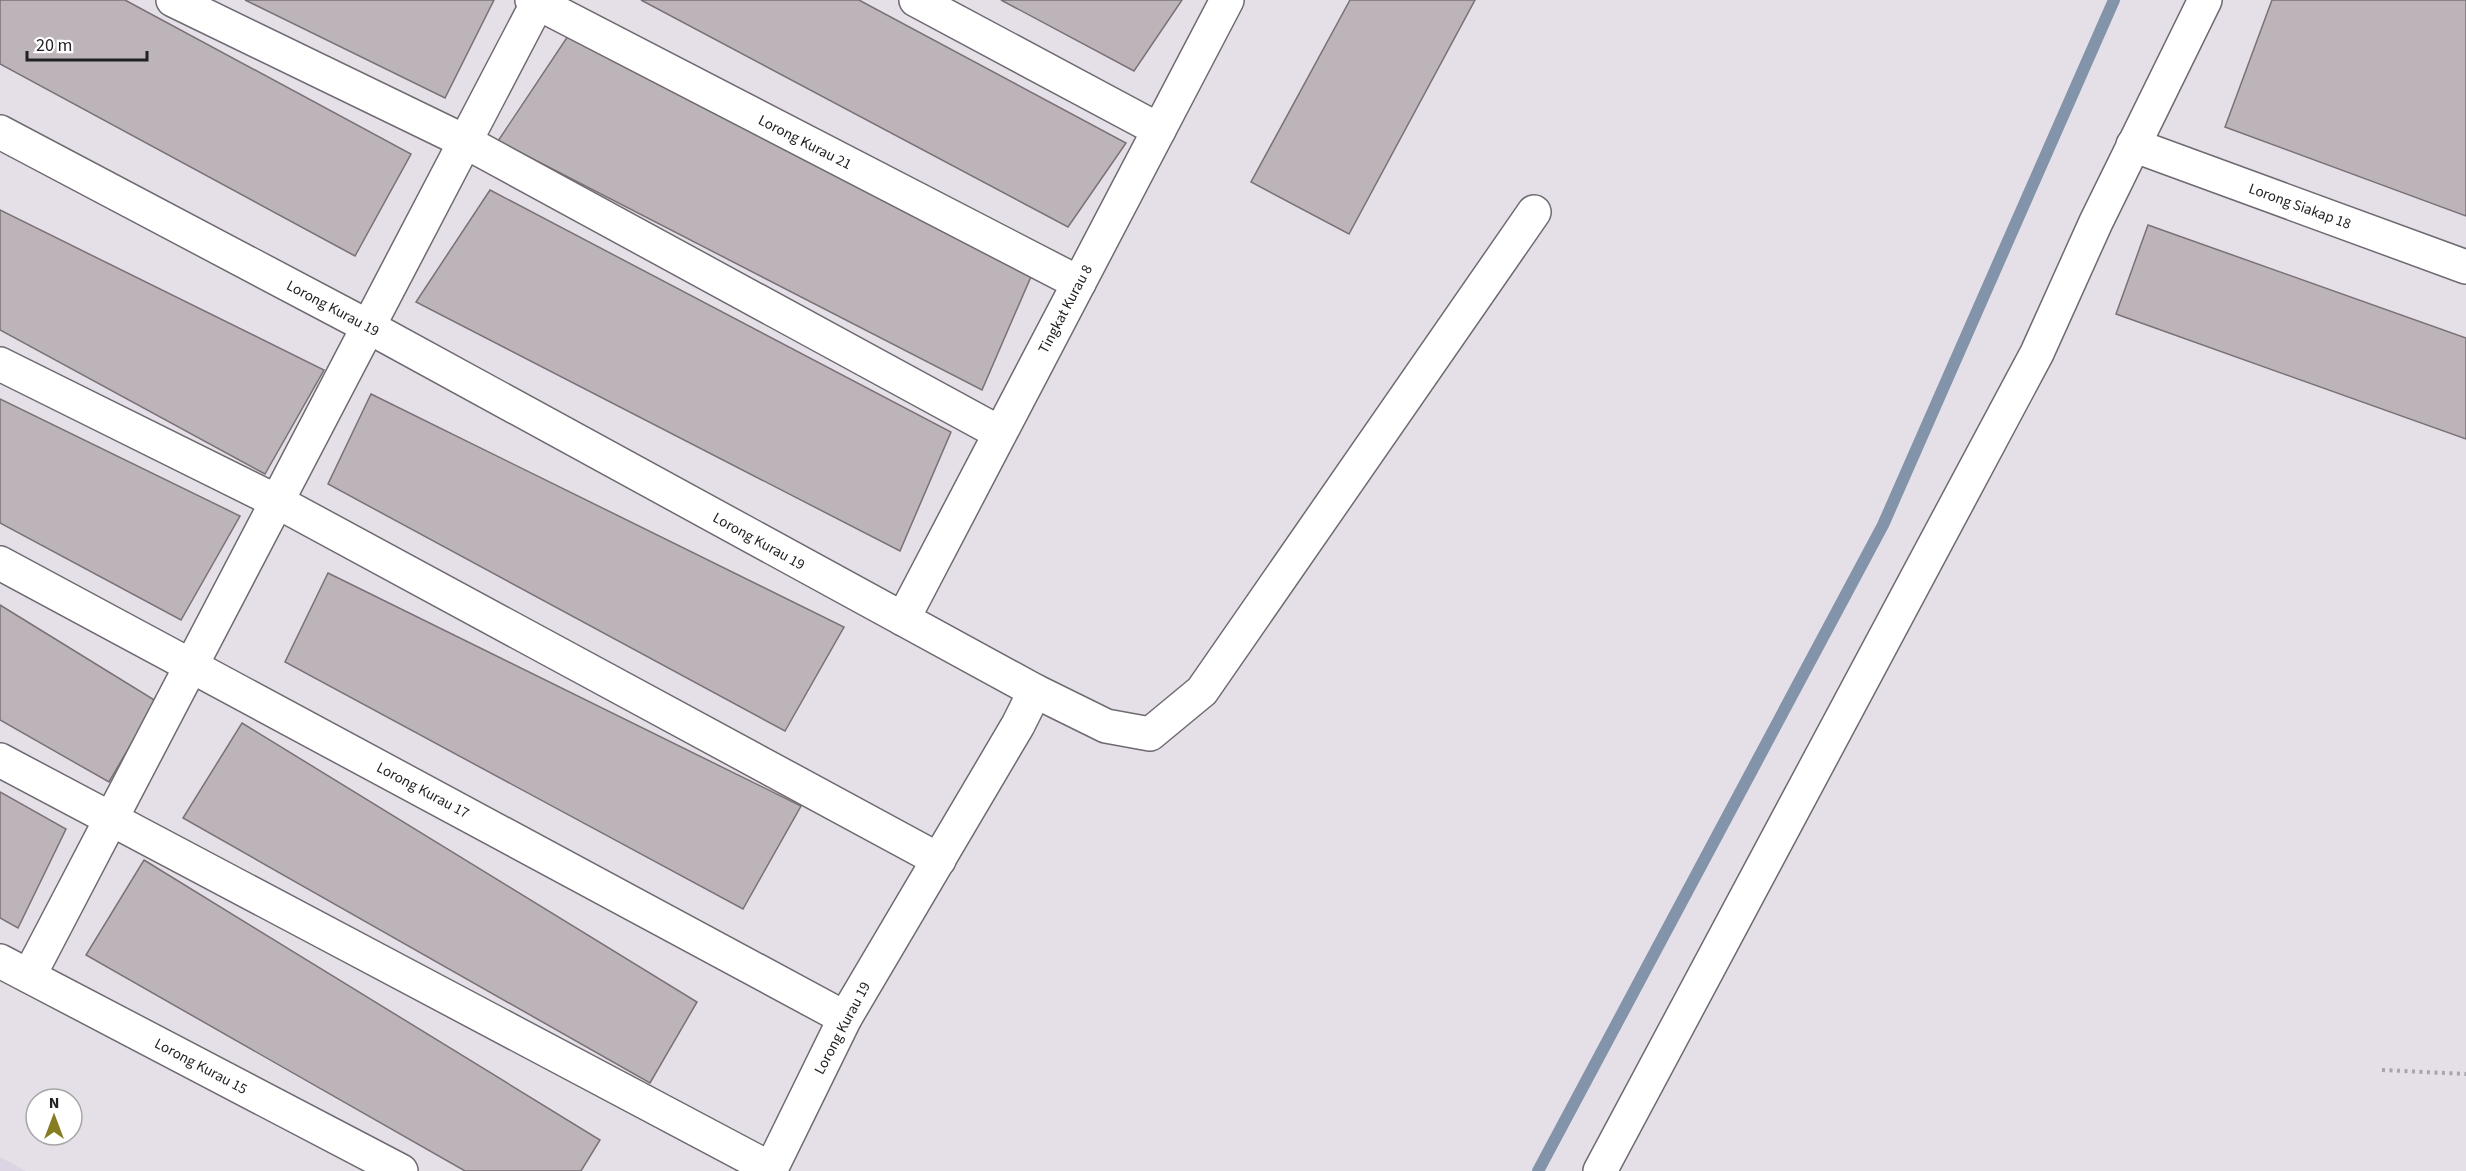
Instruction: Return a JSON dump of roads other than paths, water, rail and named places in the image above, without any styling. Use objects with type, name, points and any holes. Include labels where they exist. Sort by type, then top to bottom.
[{"type":"street","points":[[173,0],[464,141],[1000,433]]},
{"type":"street","points":[[916,0],[1159,129]]},
{"type":"street","name":"Tingkat Kurau 8","points":[[903,619],[1227,0]]},
{"type":"street","points":[[1600,1171],[2037,353],[2133,145],[2205,0]]},
{"type":"street","points":[[29,976],[536,1]]},
{"type":"street","name":"Lorong Kurau 21","points":[[536,1],[1079,283]]},
{"type":"street","name":"Lorong Kurau 19","points":[[0,132],[367,326],[1035,691],[1018,725],[845,1018],[770,1170]]},
{"type":"street","name":"Lorong Siakap 18","points":[[2133,145],[2466,267]]},
{"type":"street","points":[[1035,691],[1106,726],[1150,734],[1202,691],[1534,212]]},
{"type":"street","points":[[0,364],[276,501],[939,860]]},
{"type":"street","name":"Lorong Kurau 17","points":[[0,563],[845,1018]]},
{"type":"street","points":[[0,760],[770,1170]]},
{"type":"street","name":"Lorong Kurau 15","points":[[0,961],[401,1171]]},
{"type":"waterway","points":[[1538,1171],[1883,525],[2114,0]]}]
